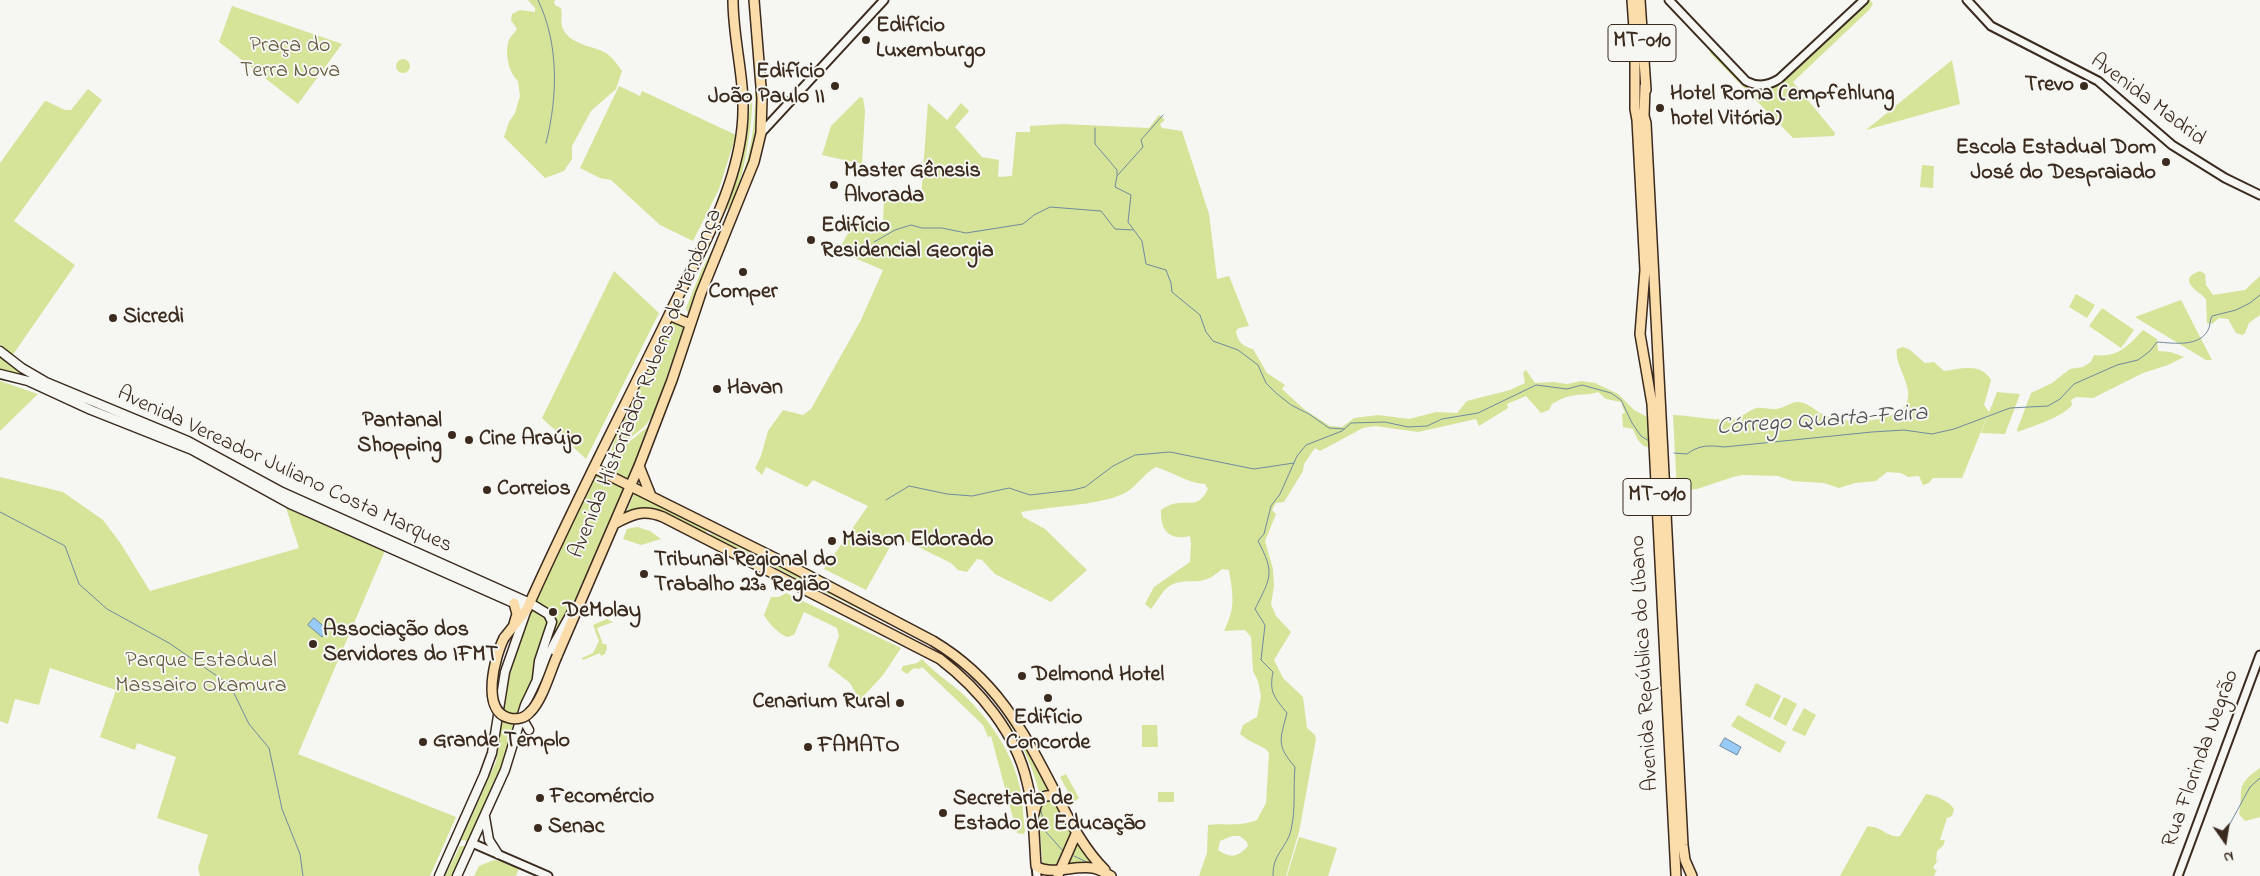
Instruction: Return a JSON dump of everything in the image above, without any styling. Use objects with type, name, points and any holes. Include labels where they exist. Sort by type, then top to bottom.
[{"type":"main road","name":"Avenida Historiador Rubens de Mendonça","points":[[439,876],[492,754],[505,672],[529,606],[711,228],[732,174],[742,127],[741,75],[734,28],[733,0]]},
{"type":"main road","name":"Avenida Historiador Rubens de Mendonça","points":[[457,876],[505,770],[521,716],[537,678],[584,591],[631,486],[675,372],[711,267],[748,179],[761,133],[762,99],[754,0]]},
{"type":"main road","name":"Avenida República do Líbano","points":[[1638,1],[1635,51],[1639,109],[1642,121],[1659,358],[1662,469],[1683,845],[1685,860],[1692,876]]},
{"type":"main road","name":"Avenida República do Líbano","points":[[1638,1],[1648,116],[1642,121]]},
{"type":"main road","name":"Avenida República do Líbano","points":[[1642,121],[1645,270],[1640,334],[1652,404],[1676,876]]},
{"type":"main road","points":[[711,228],[722,222],[730,222]]},
{"type":"main road","points":[[669,315],[690,324]]},
{"type":"main road","points":[[1640,334],[1644,327],[1652,327],[1656,331]]},
{"type":"main road","name":"Avenida Vereador Juliano Costa Marques","points":[[0,350],[22,368],[46,382],[188,441],[292,496],[529,606]]},
{"type":"main road","points":[[1644,361],[1652,364],[1659,358]]},
{"type":"main road","name":"Avenida Vereador Juliano Costa Marques","points":[[0,374],[16,377],[192,450],[290,504],[514,603],[529,606]]},
{"type":"main road","points":[[639,466],[651,496]]},
{"type":"main road","points":[[594,468],[711,525],[933,641],[955,655],[974,671],[1013,715],[1062,804],[1076,834],[1092,856],[1111,876]]},
{"type":"main road","points":[[613,524],[637,512],[652,512],[923,649],[950,667],[974,690],[1007,734],[1019,757],[1028,782],[1036,866],[1045,875],[1058,876],[1083,868],[1093,868],[1111,876]]},
{"type":"main road","points":[[705,538],[711,525]]},
{"type":"main road","points":[[537,678],[539,661],[552,622],[548,614],[529,606],[504,638],[496,662],[492,692],[496,707],[510,718],[521,718],[531,712],[584,591]]},
{"type":"main road","points":[[514,603],[517,614],[514,624]]},
{"type":"main road","points":[[557,656],[582,610]]},
{"type":"main road","points":[[521,716],[529,730]]},
{"type":"main road","points":[[1033,821],[1035,805],[1044,796],[1052,796],[1062,804]]},
{"type":"main road","points":[[484,816],[489,840],[498,854]]},
{"type":"main road","points":[[1058,876],[1076,834]]},
{"type":"main road","points":[[453,846],[462,842],[472,843]]},
{"type":"street","points":[[761,133],[884,0]]},
{"type":"street","points":[[1669,0],[1746,81],[1760,85],[1771,84],[1779,80],[1864,0]]},
{"type":"street","name":"Avenida Madrid","points":[[1966,0],[1992,26],[2098,81],[2172,145],[2225,178],[2260,195]]},
{"type":"street","name":"Rua Florinda Negrão","points":[[2178,876],[2260,655]]},
{"type":"street","points":[[472,843],[548,876]]},
{"type":"street","points":[[1036,866],[1036,876]]},
{"type":"green space","points":[[528,0],[556,0],[554,1],[555,5],[561,8],[561,22],[568,36],[606,53],[622,71],[616,89],[591,111],[572,146],[572,159],[564,171],[545,178],[504,137],[509,122],[515,113],[520,96],[518,81],[510,69],[507,58],[510,37],[517,29],[511,20],[512,14],[520,10],[535,12],[535,8]]},
{"type":"green space","points":[[1867,0],[1870,0],[1873,4],[1869,10],[1793,82],[1835,133],[1834,136],[1793,138],[1710,53],[1711,49],[1745,83],[1769,87]]},
{"type":"green space","name":"Praça do Terra Nova","points":[[232,6],[342,44],[298,104],[219,42]]},
{"type":"green space","points":[[400,59],[406,59],[410,66],[406,73],[400,73],[396,69],[396,63]]},
{"type":"green space","points":[[1952,60],[1960,104],[1866,130]]},
{"type":"green space","points":[[619,86],[640,96],[642,91],[736,135],[719,189],[693,241],[660,225],[611,180],[600,178],[580,168]]},
{"type":"green space","points":[[88,89],[102,100],[14,221],[75,265],[12,356],[0,344],[0,163],[44,102],[46,101],[65,110],[71,110]]},
{"type":"green space","points":[[750,90],[752,93],[752,104],[746,155],[738,189],[726,211],[744,152],[749,121]]},
{"type":"green space","points":[[757,90],[758,116],[755,142],[738,191],[751,142],[755,92]]},
{"type":"green space","points":[[860,97],[863,98],[865,111],[862,164],[822,155],[831,126]]},
{"type":"green space","points":[[928,103],[947,120],[961,103],[969,111],[955,127],[982,157],[999,160],[998,177],[1012,176],[1016,132],[1030,132],[1030,126],[1063,124],[1149,128],[1159,115],[1165,120],[1160,124],[1162,128],[1182,131],[1209,214],[1217,279],[1229,276],[1249,326],[1239,328],[1236,331],[1239,341],[1246,347],[1253,349],[1267,373],[1285,385],[1282,389],[1305,410],[1330,426],[1342,427],[1354,418],[1378,415],[1409,419],[1436,412],[1457,413],[1467,401],[1510,390],[1525,383],[1523,373],[1526,370],[1535,383],[1553,382],[1567,384],[1582,381],[1595,383],[1618,394],[1634,410],[1651,419],[1653,449],[1640,442],[1633,429],[1623,427],[1622,414],[1625,413],[1621,402],[1606,399],[1598,392],[1564,398],[1552,404],[1549,410],[1541,413],[1526,396],[1507,404],[1508,408],[1479,426],[1476,419],[1418,432],[1375,426],[1363,428],[1320,451],[1315,448],[1304,464],[1303,471],[1284,502],[1276,503],[1272,510],[1276,514],[1265,541],[1273,569],[1274,586],[1271,604],[1276,616],[1291,632],[1274,660],[1283,678],[1303,697],[1307,728],[1315,735],[1316,739],[1299,832],[1286,876],[1199,876],[1207,853],[1208,825],[1239,824],[1257,820],[1266,803],[1269,753],[1266,749],[1240,734],[1243,725],[1257,717],[1261,696],[1258,681],[1253,671],[1251,637],[1245,630],[1224,631],[1232,608],[1232,587],[1229,570],[1222,569],[1208,579],[1171,585],[1151,609],[1145,604],[1154,587],[1190,562],[1190,536],[1176,537],[1167,532],[1162,523],[1161,510],[1173,504],[1193,502],[1201,499],[1208,489],[1205,484],[1192,482],[1156,467],[1128,491],[1112,498],[1021,512],[1023,517],[1045,529],[1087,570],[1051,602],[995,574],[982,560],[977,559],[967,572],[958,570],[951,563],[896,536],[866,590],[824,569],[868,506],[813,480],[807,487],[766,467],[762,475],[755,468],[761,456],[768,431],[783,410],[803,415],[811,409],[861,320],[883,270],[838,251],[855,221],[878,227],[883,221],[884,199],[913,203],[921,198]],"holes":[[[1232,836],[1240,836],[1247,842],[1248,846],[1241,853],[1231,856],[1218,850],[1220,841]]]},
{"type":"green space","points":[[1922,165],[1934,166],[1933,188],[1920,187]]},
{"type":"green space","points":[[722,232],[705,267],[688,313],[686,308],[702,269]]},
{"type":"green space","points":[[614,271],[659,313],[586,459],[542,418]]},
{"type":"green space","points":[[2200,271],[2205,274],[2206,285],[2213,295],[2245,290],[2260,276],[2260,315],[2249,323],[2245,333],[2242,335],[2236,333],[2228,319],[2219,318],[2212,324],[2207,323],[2206,299],[2189,282],[2189,278]]},
{"type":"green space","points":[[2076,294],[2095,305],[2087,318],[2069,307]]},
{"type":"green space","points":[[2181,300],[2212,360],[2206,360],[2135,317]]},
{"type":"green space","points":[[2102,308],[2134,330],[2121,348],[2089,326]]},
{"type":"green space","points":[[672,322],[684,326],[654,414],[644,427],[610,454],[617,433]]},
{"type":"green space","points":[[2143,330],[2157,339],[2158,351],[2171,352],[2184,357],[2168,365],[2143,373],[2093,398],[2076,397],[2071,400],[2072,405],[2062,413],[2018,432],[2017,430],[2031,393],[2052,383],[2070,369],[2083,367],[2091,362],[2094,355],[2110,355],[2122,350]]},
{"type":"green space","points":[[1903,347],[1910,350],[1925,363],[1934,362],[1944,371],[1963,368],[1976,369],[1987,374],[1991,380],[1984,405],[1989,412],[1962,478],[1933,478],[1929,483],[1923,485],[1919,476],[1908,477],[1901,473],[1887,472],[1876,481],[1855,483],[1839,488],[1824,483],[1792,481],[1778,476],[1742,475],[1697,489],[1677,491],[1673,415],[1734,419],[1756,408],[1776,409],[1791,403],[1801,402],[1824,415],[1843,420],[1866,421],[1887,417],[1897,413],[1908,401],[1907,386],[1897,355],[1897,349]]},
{"type":"green space","points":[[0,353],[24,374],[39,384],[0,372]]},
{"type":"green space","points":[[0,381],[38,394],[0,431]]},
{"type":"green space","points":[[1997,392],[2020,394],[2005,434],[1981,433]]},
{"type":"green space","points":[[652,425],[628,481],[606,469],[619,450]]},
{"type":"green space","points":[[597,475],[625,488],[469,841],[461,840],[496,762],[508,679],[538,594],[594,476]]},
{"type":"green space","name":"Parque Estadual Massairo Okamura","points":[[0,477],[63,492],[103,520],[121,544],[150,591],[299,548],[286,508],[383,548],[384,553],[298,754],[456,817],[430,876],[200,876],[198,868],[208,835],[157,818],[176,757],[137,743],[135,750],[100,737],[116,690],[50,668],[39,705],[15,699],[8,724],[0,721]]},
{"type":"green space","points":[[635,492],[708,528],[706,533],[677,518],[657,511],[647,509],[626,513]]},
{"type":"green space","points":[[637,527],[650,531],[661,539],[641,545],[623,539],[627,529]]},
{"type":"green space","points":[[711,533],[925,637],[990,688],[1053,789],[1039,792],[1023,747],[997,705],[964,670],[945,655],[925,642],[710,535]]},
{"type":"green space","points":[[786,593],[901,648],[883,675],[860,700],[850,683],[828,666],[839,636],[837,628],[804,612],[794,635],[787,637],[777,631],[766,618],[764,615],[771,597],[779,597]]},
{"type":"green space","points":[[607,619],[613,622],[597,628],[603,644],[606,644],[605,654],[601,656],[600,653],[583,660],[582,658],[593,653],[599,641],[593,625]]},
{"type":"green space","points":[[922,659],[973,704],[991,726],[1006,749],[1017,775],[1020,788],[1024,834],[1017,833],[991,736],[988,737],[983,725],[922,667],[920,669],[914,668],[907,674],[901,670],[903,666],[917,663]]},
{"type":"green space","points":[[1756,683],[1781,696],[1770,718],[1745,705]]},
{"type":"green space","points":[[1784,697],[1797,704],[1786,726],[1773,719]]},
{"type":"green space","points":[[1804,708],[1816,715],[1805,736],[1792,730]]},
{"type":"green space","points":[[1738,715],[1786,742],[1780,753],[1731,726]]},
{"type":"green space","points":[[1142,725],[1157,725],[1158,747],[1142,747]]},
{"type":"green space","points":[[2260,768],[2260,817],[2245,821],[2239,814],[2243,784],[2246,779]]},
{"type":"green space","points":[[1066,774],[1079,798],[1074,802],[1060,777]]},
{"type":"green space","points":[[1158,792],[1174,792],[1174,802],[1158,802]]},
{"type":"green space","points":[[1926,794],[1942,799],[1954,809],[1952,816],[1947,818],[1940,840],[1945,840],[1943,846],[1937,851],[1936,861],[1939,859],[1933,867],[1935,870],[1937,869],[1934,876],[1840,876],[1867,827],[1900,836]]},
{"type":"green space","points":[[1052,796],[1075,832],[1059,867],[1043,868],[1038,811],[1043,798]]},
{"type":"green space","points":[[1299,837],[1337,848],[1328,876],[1287,876]]},
{"type":"green space","points":[[1080,840],[1096,864],[1088,863],[1065,869]]},
{"type":"green space","points":[[460,846],[467,846],[453,876],[445,876]]},
{"type":"green space","points":[[494,860],[506,862],[519,868],[516,876],[474,876],[479,866]]},
{"type":"water","points":[[314,618],[328,630],[322,637],[308,625]]},
{"type":"water","points":[[1725,738],[1741,747],[1737,755],[1720,746]]},
{"type":"waterway","points":[[538,0],[550,34],[553,52],[553,107],[546,143]]},
{"type":"waterway","points":[[1163,115],[1141,140],[1143,147],[1117,176],[1115,187],[1131,195],[1128,222],[1142,241],[1146,264],[1166,270],[1172,292],[1200,315],[1206,332],[1213,341],[1238,350],[1258,365],[1266,383],[1291,405],[1309,414],[1329,428],[1344,429]]},
{"type":"waterway","points":[[1095,128],[1095,144],[1117,170],[1117,175]]},
{"type":"waterway","points":[[874,242],[895,230],[911,225],[966,233],[1023,224],[1034,215],[1050,207],[1101,211],[1115,229],[1133,230]]},
{"type":"waterway","name":"Córrego Quarta-Feira","points":[[1674,453],[1687,454],[1704,446],[1724,447],[1872,432],[1904,430],[1932,434],[1954,429],[2010,408],[2048,406],[2060,399],[2074,384],[2117,365],[2138,360],[2150,351],[2157,342],[2186,343],[2200,339],[2209,328],[2212,316],[2236,310],[2260,295]]},
{"type":"waterway","name":"Córrego Quarta-Feira","points":[[1273,876],[1275,862],[1291,830],[1295,767],[1285,753],[1281,742],[1287,713],[1272,690],[1273,672],[1261,660],[1265,625],[1255,609],[1265,589],[1269,568],[1258,541],[1264,534],[1271,506],[1280,494],[1297,456],[1306,445],[1342,431],[1351,423],[1385,422],[1408,427],[1427,426],[1442,419],[1478,413],[1536,385],[1567,389],[1582,385],[1611,393],[1621,400],[1632,423],[1641,436],[1649,441]]},
{"type":"waterway","points":[[886,500],[909,486],[947,494],[972,496],[1009,488],[1030,495],[1073,490],[1085,487],[1113,466],[1135,455],[1170,452],[1254,469],[1294,463]]},
{"type":"waterway","points":[[0,512],[65,546],[79,584],[107,609],[169,643],[230,685],[249,724],[269,748],[282,809],[300,854],[303,876]]},
{"type":"waterway","points":[[2226,831],[2250,787],[2260,778]]},
{"type":"waterway","points":[[1040,807],[1046,832],[1064,852]]},
{"type":"waterway","points":[[1074,856],[1091,864]]},
{"type":"place","name":"Edifício Luxemburgo","points":[[866,40]]},
{"type":"place","name":"Edifício João Paulo II","points":[[835,86]]},
{"type":"place","name":"Trevo","points":[[2084,86]]},
{"type":"place","name":"Hotel Roma (empfehlung hotel Vitória)","points":[[1660,108]]},
{"type":"place","name":"Escola Estadual Dom José do Despraiado","points":[[2166,162]]},
{"type":"place","name":"Master Gênesis Alvorada","points":[[834,185]]},
{"type":"place","name":"Edifício Residencial Georgia","points":[[811,240]]},
{"type":"place","name":"Comper","points":[[743,272]]},
{"type":"place","name":"Sicredi","points":[[113,318]]},
{"type":"place","name":"Havan","points":[[717,389]]},
{"type":"place","name":"Pantanal Shopping","points":[[452,435]]},
{"type":"place","name":"Cine Araújo","points":[[469,440]]},
{"type":"place","name":"Correios","points":[[487,490]]},
{"type":"place","name":"Maison Eldorado","points":[[832,541]]},
{"type":"place","name":"Tribunal Regional do Trabalho 23ª Região","points":[[644,574]]},
{"type":"place","name":"DeMolay","points":[[553,612]]},
{"type":"place","name":"Associação dos Servidores do IFMT","points":[[313,644]]},
{"type":"place","name":"Delmond Hotel","points":[[1022,676]]},
{"type":"place","name":"Edifício Concorde","points":[[1048,698]]},
{"type":"place","name":"Cenarium Rural","points":[[900,703]]},
{"type":"place","name":"Grande Templo","points":[[423,742]]},
{"type":"place","name":"FAMATO","points":[[808,747]]},
{"type":"place","name":"Fecomércio","points":[[540,798]]},
{"type":"place","name":"Secretaria de Estado de Educação","points":[[943,813]]},
{"type":"place","name":"Senac","points":[[538,828]]}]
